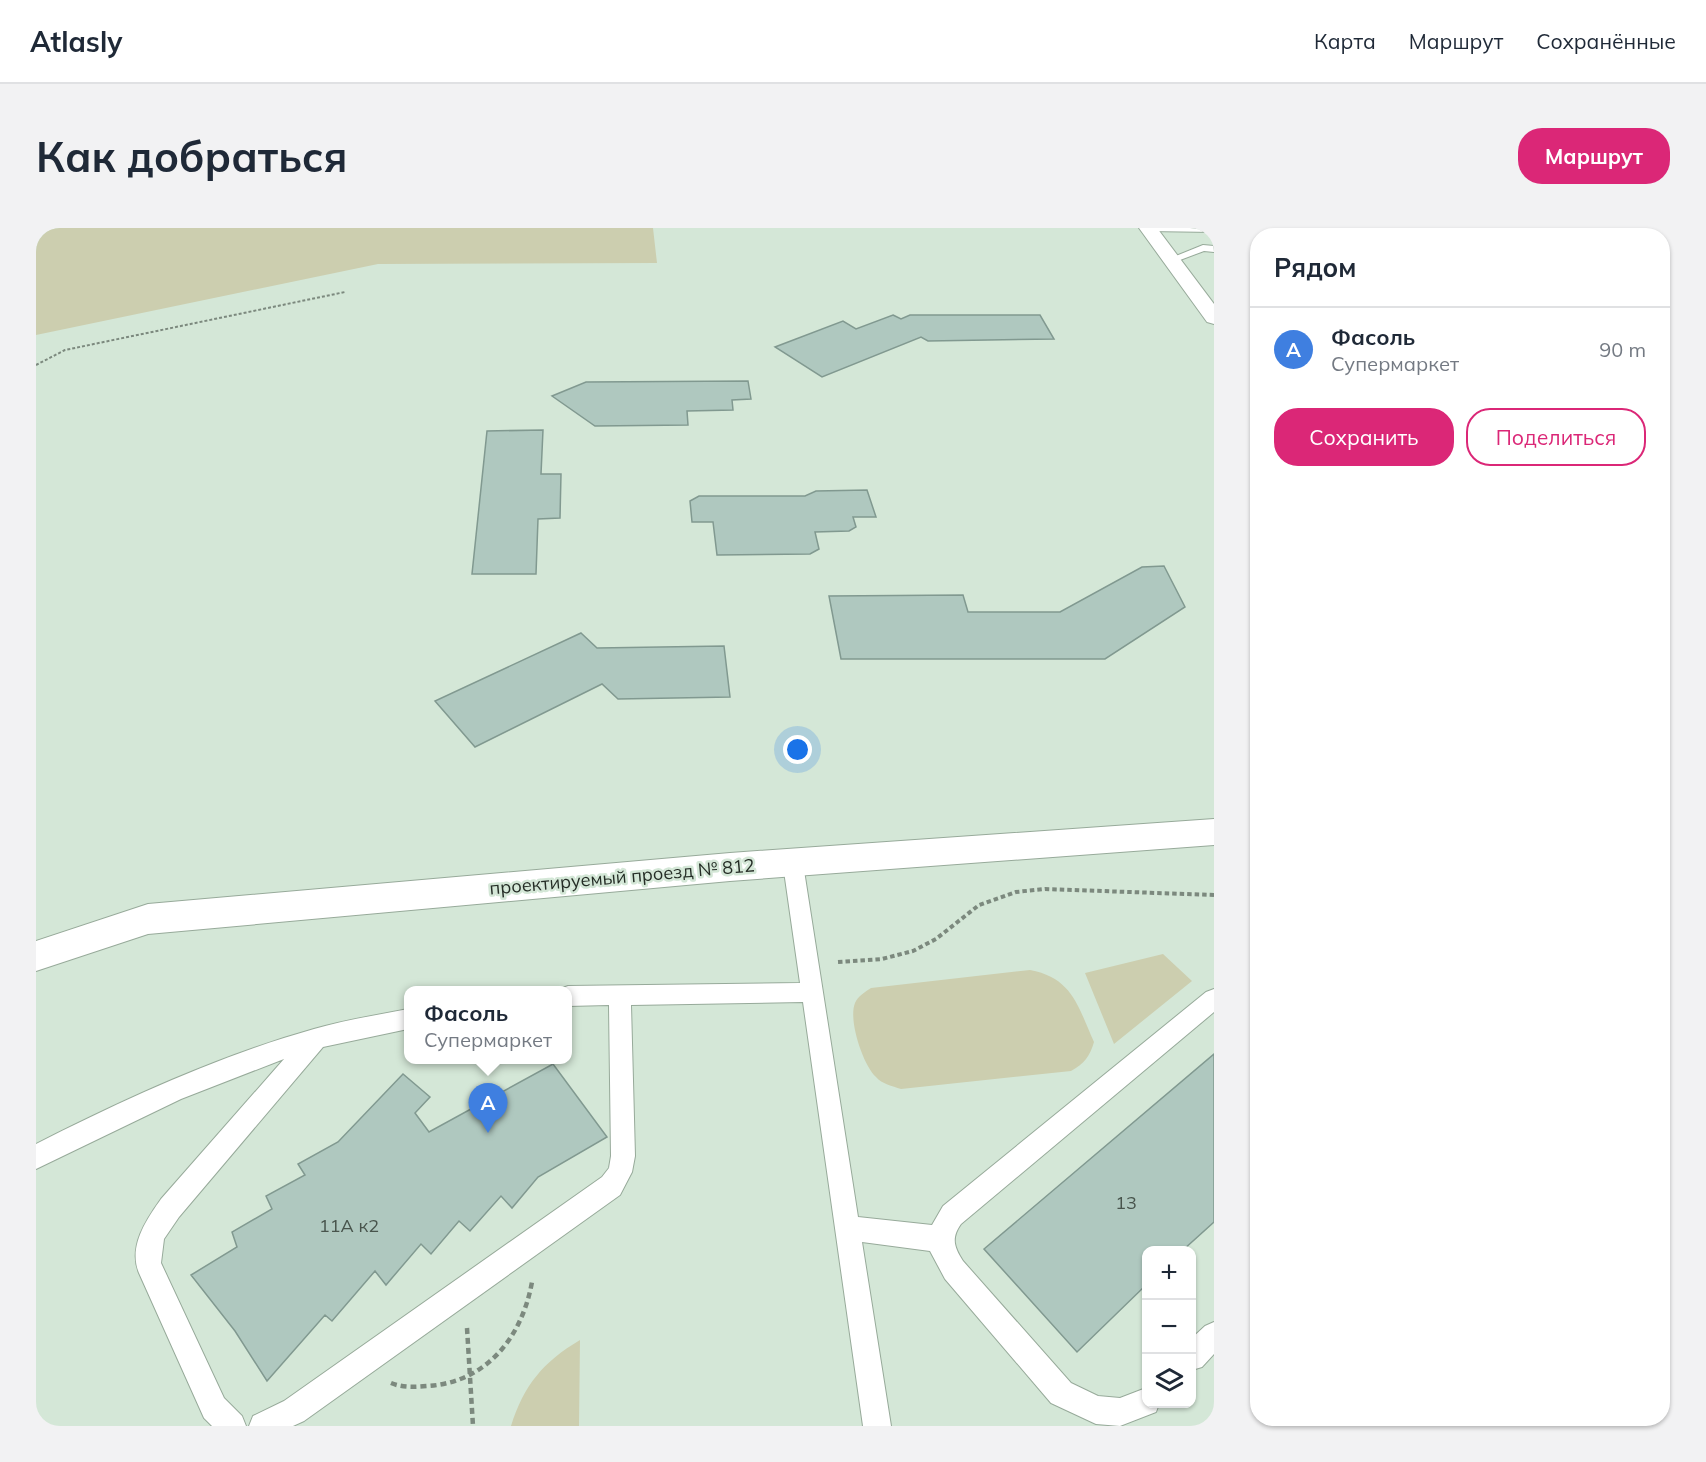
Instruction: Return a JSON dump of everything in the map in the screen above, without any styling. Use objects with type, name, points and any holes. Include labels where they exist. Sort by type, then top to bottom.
[{"type":"street","points":[[1148,228],[1214,318]]},
{"type":"street","name":"проектируемый проезд № 812","points":[[36,956],[148,919],[730,867],[1214,832]]},
{"type":"lane","points":[[1148,228],[1214,229]]},
{"type":"lane","points":[[1172,260],[1203,248],[1214,249]]},
{"type":"lane","points":[[793,864],[877,1426]]},
{"type":"lane","points":[[572,996],[812,992]]},
{"type":"lane","points":[[263,1426],[294,1411],[611,1186],[620,1172],[623,1156],[620,995]]},
{"type":"lane","points":[[1142,1404],[1120,1412],[1096,1410],[1061,1393],[954,1270],[944,1255],[940,1239],[943,1226],[952,1215],[1214,999]]},
{"type":"lane","points":[[36,1157],[100,1123],[237,1065],[316,1038],[404,1019]]},
{"type":"lane","points":[[232,1426],[214,1408],[148,1264],[148,1248],[153,1232],[170,1208],[316,1038]]},
{"type":"lane","points":[[848,1228],[940,1239]]},
{"type":"lane","points":[[1194,1354],[1214,1335]]},
{"type":"path","points":[[36,365],[65,350],[345,292]]},
{"type":"path","points":[[808,963],[871,962],[900,956],[925,946],[973,908],[992,898],[1019,890],[1214,895]]},
{"type":"path","points":[[360,1364],[368,1372],[399,1386],[435,1388],[470,1376],[498,1355],[519,1328],[531,1297],[534,1265],[530,1245]]},
{"type":"path","points":[[465,1291],[473,1426]]},
{"type":"green space","points":[[55,228],[653,228],[657,263],[378,264],[36,335],[36,234]]},
{"type":"green space","points":[[1163,954],[1192,981],[1114,1044],[1085,973]]},
{"type":"green space","points":[[1030,970],[1044,974],[1065,987],[1078,1006],[1094,1042],[1086,1059],[1071,1071],[901,1089],[881,1081],[866,1063],[855,1031],[853,1011],[858,998],[871,988]]},
{"type":"green space","points":[[580,1340],[579,1426],[511,1426],[522,1398],[536,1376],[555,1357]]},
{"type":"building","points":[[893,315],[901,319],[910,315],[1040,315],[1054,339],[928,341],[921,337],[822,377],[775,347],[843,321],[856,329]]},
{"type":"building","points":[[748,381],[751,399],[732,400],[733,410],[687,411],[688,425],[595,426],[552,396],[586,382]]},
{"type":"building","points":[[543,430],[541,474],[561,474],[560,518],[538,519],[536,574],[472,574],[487,431]]},
{"type":"building","points":[[867,490],[876,517],[853,517],[856,527],[849,531],[815,532],[819,549],[810,554],[717,555],[713,522],[692,522],[690,501],[699,496],[805,496],[816,491]]},
{"type":"building","points":[[1164,566],[1185,607],[1105,659],[841,659],[829,596],[963,595],[968,612],[1060,612],[1142,567]]},
{"type":"building","points":[[581,633],[597,648],[724,646],[730,697],[618,699],[602,684],[475,747],[435,701]]},
{"type":"building","points":[[1214,1054],[1214,1222],[1187,1246],[1142,1246],[1142,1289],[1077,1352],[984,1249]]},
{"type":"building","points":[[553,1064],[607,1137],[538,1177],[512,1208],[501,1196],[470,1231],[459,1221],[431,1254],[421,1244],[386,1285],[375,1271],[332,1321],[325,1315],[267,1381],[235,1331],[191,1275],[237,1247],[232,1232],[272,1209],[266,1196],[305,1175],[298,1164],[338,1142],[403,1074],[430,1097],[415,1113],[429,1132]]},
{"type":"place","name":"Фасоль","points":[[488,1133]]}]
